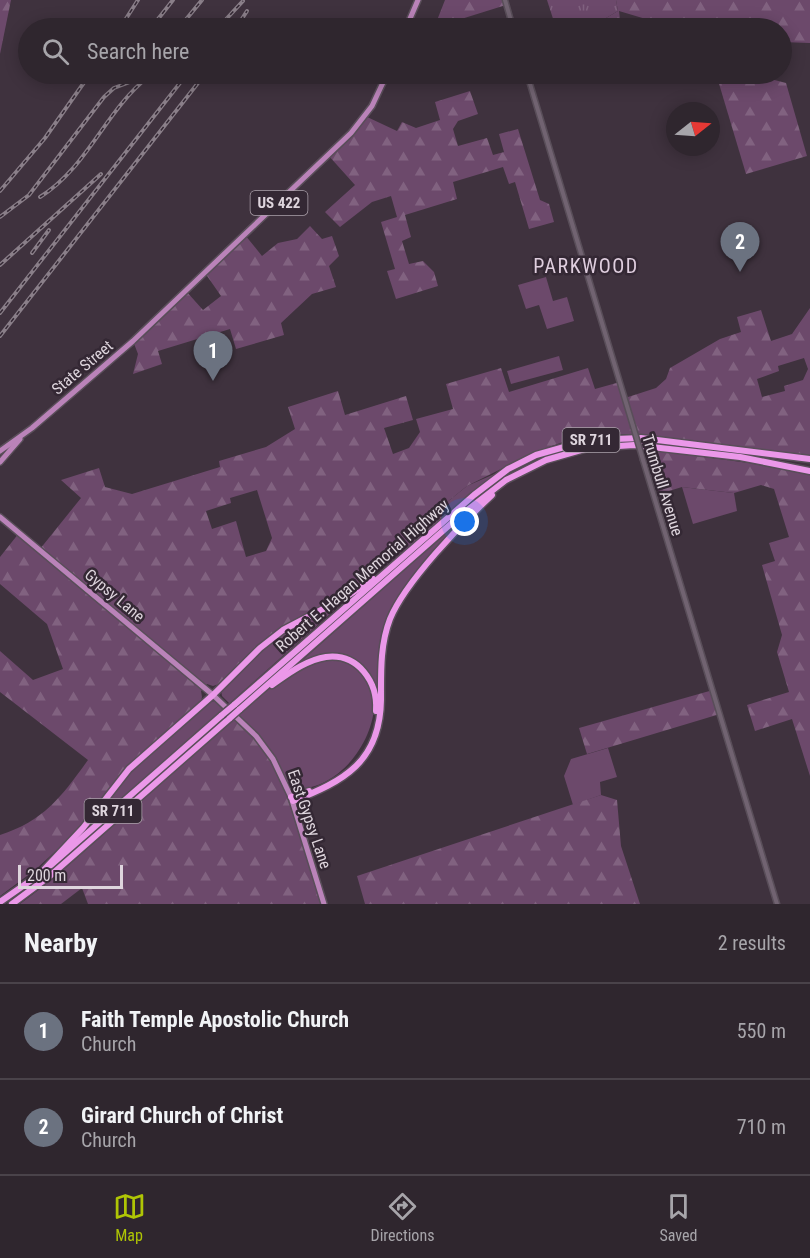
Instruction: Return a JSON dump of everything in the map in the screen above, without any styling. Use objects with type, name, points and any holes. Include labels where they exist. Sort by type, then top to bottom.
[{"type":"highway","name":"Robert E. Hagan Memorial Highway","points":[[12,904],[51,875],[230,718],[237,707],[443,522],[508,470],[550,450],[589,440],[641,438],[810,459]]},
{"type":"highway","name":"Robert E. Hagan Memorial Highway","points":[[0,902],[40,874],[222,716],[261,691],[439,534],[506,480],[534,465],[561,454],[588,448],[621,445],[740,457],[810,471]]},
{"type":"highway","points":[[292,799],[340,781],[361,762],[378,726],[383,644],[399,601],[425,567],[506,480]]},
{"type":"highway","points":[[40,874],[83,828],[129,769],[213,695],[267,642],[370,581],[443,522]]},
{"type":"highway","points":[[261,691],[304,664],[335,657],[350,661],[362,669],[374,690],[377,707],[374,728],[360,758],[337,778],[292,799]]},
{"type":"main road","points":[[410,18],[418,0]]},
{"type":"main road","name":"State Street","points":[[25,433],[156,320],[351,133],[372,106],[382,84]]},
{"type":"main road","name":"US 422","points":[[0,451],[25,433]]},
{"type":"main road","name":"US 422","points":[[0,462],[25,433]]},
{"type":"main road","name":"Gypsy Lane","points":[[0,517],[213,695]]},
{"type":"main road","name":"East Gypsy Lane","points":[[213,695],[256,736],[273,759],[292,799],[324,904]]},
{"type":"street","points":[[505,0],[510,18]]},
{"type":"street","name":"Trumbull Avenue","points":[[530,84],[777,904]]},
{"type":"green space","points":[[0,0],[11,0],[0,54]]},
{"type":"green space","points":[[445,0],[505,0],[506,5],[464,18],[438,18]]},
{"type":"green space","points":[[547,0],[616,0],[618,11],[606,18],[553,18]]},
{"type":"green space","points":[[616,0],[810,0],[810,43],[792,42],[792,18],[642,18],[619,11],[620,18],[606,18],[618,11]]},
{"type":"green space","points":[[719,84],[786,84],[807,156],[746,174]]},
{"type":"green space","points":[[470,91],[478,114],[458,121],[453,129],[458,146],[487,138],[493,155],[504,152],[499,134],[518,129],[540,200],[549,204],[554,222],[529,229],[515,182],[509,184],[503,167],[453,182],[457,199],[405,215],[411,237],[402,241],[409,264],[423,261],[434,272],[438,286],[396,299],[387,271],[395,269],[381,222],[397,217],[391,196],[372,202],[340,227],[325,212],[355,185],[328,155],[365,116],[397,131],[402,122],[416,128],[440,120],[435,102]]},
{"type":"green space","points":[[310,226],[322,239],[332,236],[339,256],[329,266],[336,287],[312,294],[281,323],[284,335],[236,349],[230,329],[158,351],[162,364],[133,374],[138,354],[133,341],[186,291],[203,310],[221,296],[205,273],[245,235],[262,256],[278,243],[297,239]]},
{"type":"green space","points":[[546,277],[553,301],[567,297],[574,321],[547,329],[539,305],[526,309],[518,285]]},
{"type":"green space","points":[[810,308],[810,456],[627,434],[589,436],[535,452],[467,486],[368,566],[375,574],[273,634],[219,684],[213,686],[207,684],[201,691],[200,703],[126,769],[72,836],[35,870],[0,896],[0,835],[29,822],[51,806],[88,760],[0,692],[0,651],[33,680],[63,669],[47,624],[0,584],[0,557],[19,533],[40,549],[81,498],[61,480],[99,468],[105,487],[132,494],[220,467],[219,461],[266,447],[295,429],[288,407],[338,391],[345,415],[406,396],[413,420],[384,428],[393,454],[409,448],[420,432],[416,419],[453,409],[446,384],[501,368],[509,392],[588,368],[595,389],[620,382],[625,398],[656,388],[666,379],[670,368],[720,339],[741,332],[737,317],[761,310],[771,341],[792,334]],"holes":[[[804,358],[808,369],[803,380],[784,386],[785,391],[762,397],[757,379],[779,371],[778,366]],[[257,490],[272,538],[266,551],[246,557],[236,521],[212,529],[206,511],[231,503],[230,498]]]},
{"type":"green space","points":[[559,356],[563,370],[511,384],[507,371]]},
{"type":"green space","points":[[644,449],[749,463],[810,475],[810,776],[792,719],[755,731],[747,705],[789,692],[777,652],[782,635],[762,565],[775,561],[769,543],[789,537],[774,489],[761,485],[734,493],[682,487],[659,494]]},
{"type":"green space","points":[[499,472],[375,574],[368,566],[467,486]]},
{"type":"green space","points":[[682,487],[734,493],[737,511],[693,524]]},
{"type":"green space","points":[[473,509],[413,579],[386,625],[379,692],[372,680],[343,656],[297,665]]},
{"type":"green space","points":[[347,599],[231,702],[234,705],[222,715],[219,713],[82,833],[130,771],[208,702],[215,701],[223,709],[229,703],[222,696],[221,690],[262,650],[287,631]]},
{"type":"green space","points":[[329,659],[355,666],[369,681],[374,702],[370,726],[360,749],[342,770],[321,784],[295,789],[288,782],[291,797],[237,717],[268,690],[291,674],[303,667]]},
{"type":"green space","points":[[713,690],[720,714],[587,754],[579,728]]},
{"type":"green space","points":[[237,717],[270,758],[282,781],[301,828],[324,904],[88,904],[82,888],[61,904],[20,904],[53,879]]},
{"type":"green space","points":[[608,748],[617,777],[600,782],[601,795],[573,805],[564,776],[571,759]]},
{"type":"green space","points":[[601,795],[617,800],[621,846],[640,904],[365,904],[357,876]]},
{"type":"railway","points":[[126,18],[138,0]]},
{"type":"railway","points":[[159,18],[173,0]]},
{"type":"railway","points":[[187,18],[202,0]]},
{"type":"railway","points":[[227,18],[243,1]]},
{"type":"railway","points":[[242,18],[247,11]]},
{"type":"railway","points":[[0,191],[45,138],[83,84]]},
{"type":"railway","points":[[0,217],[29,195],[104,97],[114,88],[125,84]]},
{"type":"railway","points":[[40,197],[57,185],[71,170],[120,106],[140,84]]},
{"type":"railway","points":[[0,313],[179,84]]},
{"type":"railway","points":[[0,336],[197,84]]},
{"type":"railway","points":[[0,265],[101,174]]},
{"type":"railway","points":[[32,253],[49,230]]},
{"type":"place","name":"Girard Church of Christ","points":[[740,272]]},
{"type":"place","name":"Faith Temple Apostolic Church","points":[[213,381]]},
{"type":"district","name":"PARKWOOD","points":[[586,266]]}]
